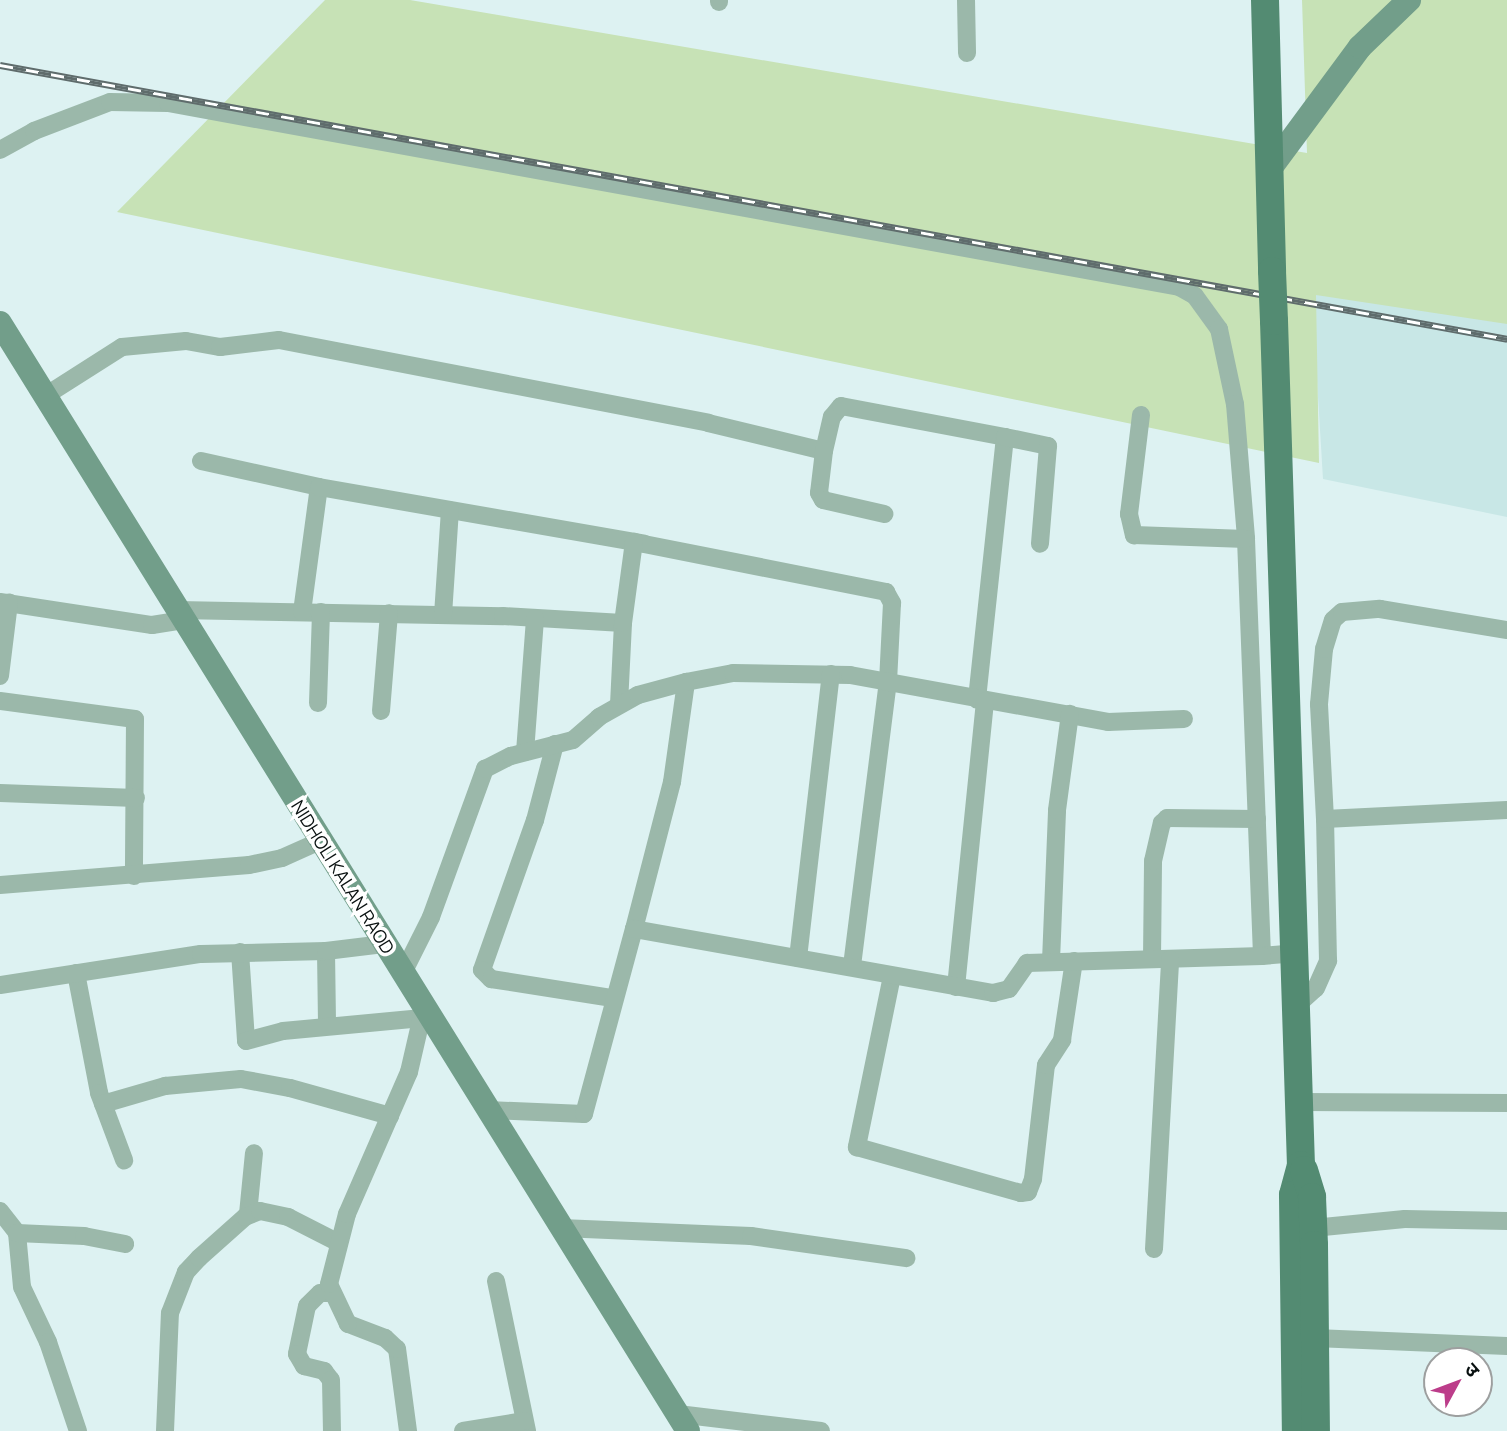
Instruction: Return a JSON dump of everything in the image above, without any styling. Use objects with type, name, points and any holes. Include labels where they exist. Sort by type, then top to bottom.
[{"type":"main road","points":[[1265,0],[1297,953],[1301,1165],[1293,1195],[1296,1431]]},
{"type":"main road","points":[[1301,1165],[1312,1197],[1316,1431]]},
{"type":"street","points":[[966,0],[967,53]]},
{"type":"street","points":[[1269,170],[1360,47],[1409,0]]},
{"type":"street","points":[[0,150],[34,131],[110,102],[168,103],[1179,287],[1210,312],[1219,329],[1235,404],[1247,540],[1262,956]]},
{"type":"street","name":"NIDHOLI KALAN RAOD","points":[[0,323],[402,973],[423,1013],[488,1111],[683,1423]]},
{"type":"street","points":[[45,396],[122,347],[186,341],[220,347],[279,340],[669,415],[824,451]]},
{"type":"street","points":[[884,514],[823,500],[819,493],[824,451],[832,417],[841,406],[1048,446],[1040,544]]},
{"type":"street","points":[[1141,415],[1129,514],[1133,535],[1247,540]]},
{"type":"street","points":[[956,987],[1005,437]]},
{"type":"street","points":[[201,461],[319,487],[634,542],[886,592],[892,603],[888,681],[852,967]]},
{"type":"street","points":[[302,612],[319,487]]},
{"type":"street","points":[[443,615],[450,510]]},
{"type":"street","points":[[619,705],[624,623],[634,542]]},
{"type":"street","points":[[0,676],[5,603],[152,625],[181,615],[302,612],[624,623]]},
{"type":"street","points":[[1297,1005],[1315,988],[1328,961],[1319,704],[1324,649],[1333,620],[1350,611],[1380,609],[1507,630]]},
{"type":"street","points":[[318,703],[321,612]]},
{"type":"street","points":[[381,711],[390,613]]},
{"type":"street","points":[[525,752],[535,618]]},
{"type":"street","points":[[402,973],[431,917],[485,768],[525,752],[573,740],[619,705],[686,682],[733,673],[831,674],[888,681],[1108,722],[1184,719]]},
{"type":"street","points":[[798,958],[831,674]]},
{"type":"street","points":[[488,1111],[584,1114],[672,782],[686,682]]},
{"type":"street","points":[[0,701],[132,716],[136,724],[134,876]]},
{"type":"street","points":[[1051,961],[1057,810],[1070,715]]},
{"type":"street","points":[[555,744],[535,820],[482,970],[491,979],[613,998]]},
{"type":"street","points":[[0,793],[136,798]]},
{"type":"street","points":[[1325,819],[1507,810]]},
{"type":"street","points":[[1154,1248],[1161,959],[1153,862],[1162,823],[1167,818],[1257,819]]},
{"type":"street","points":[[0,885],[249,866],[282,858],[320,841]]},
{"type":"street","points":[[634,929],[956,987],[1003,992],[1027,963],[1297,953]]},
{"type":"street","points":[[0,985],[240,952],[327,951],[384,944]]},
{"type":"street","points":[[327,951],[327,1026]]},
{"type":"street","points":[[240,952],[246,1041],[327,1026],[423,1013],[409,1072],[337,1242],[329,1275],[331,1293],[348,1324],[385,1338],[397,1349],[408,1431]]},
{"type":"street","points":[[892,976],[857,1147],[1021,1193],[1028,1192],[1033,1179],[1046,1065],[1064,1033],[1074,961]]},
{"type":"street","points":[[76,973],[103,1104],[124,1160]]},
{"type":"street","points":[[103,1104],[165,1086],[241,1079],[290,1088],[390,1116]]},
{"type":"street","points":[[1300,1102],[1507,1103]]},
{"type":"street","points":[[248,1214],[254,1153]]},
{"type":"street","points":[[0,1211],[17,1233],[22,1287],[48,1342],[78,1431]]},
{"type":"street","points":[[165,1431],[168,1341],[177,1291],[199,1258],[248,1214],[266,1211],[289,1217],[337,1242]]},
{"type":"street","points":[[1313,1228],[1405,1219],[1507,1221]]},
{"type":"street","points":[[561,1228],[751,1237],[906,1258]]},
{"type":"street","points":[[17,1233],[125,1244]]},
{"type":"street","points":[[463,1431],[526,1426],[496,1280]]},
{"type":"street","points":[[331,1293],[320,1293],[307,1306],[298,1354],[304,1366],[324,1371],[331,1380],[332,1431]]},
{"type":"street","points":[[1315,1338],[1507,1346]]},
{"type":"street","points":[[683,1423],[821,1431]]},
{"type":"shaded area","points":[[1310,265],[1507,297],[1507,517],[1323,479]]},
{"type":"green space","points":[[325,0],[410,0],[1307,153],[1302,0],[1507,0],[1507,324],[1316,295],[1319,463],[117,212]]},
{"type":"railway","points":[[0,65],[1507,339]]}]
